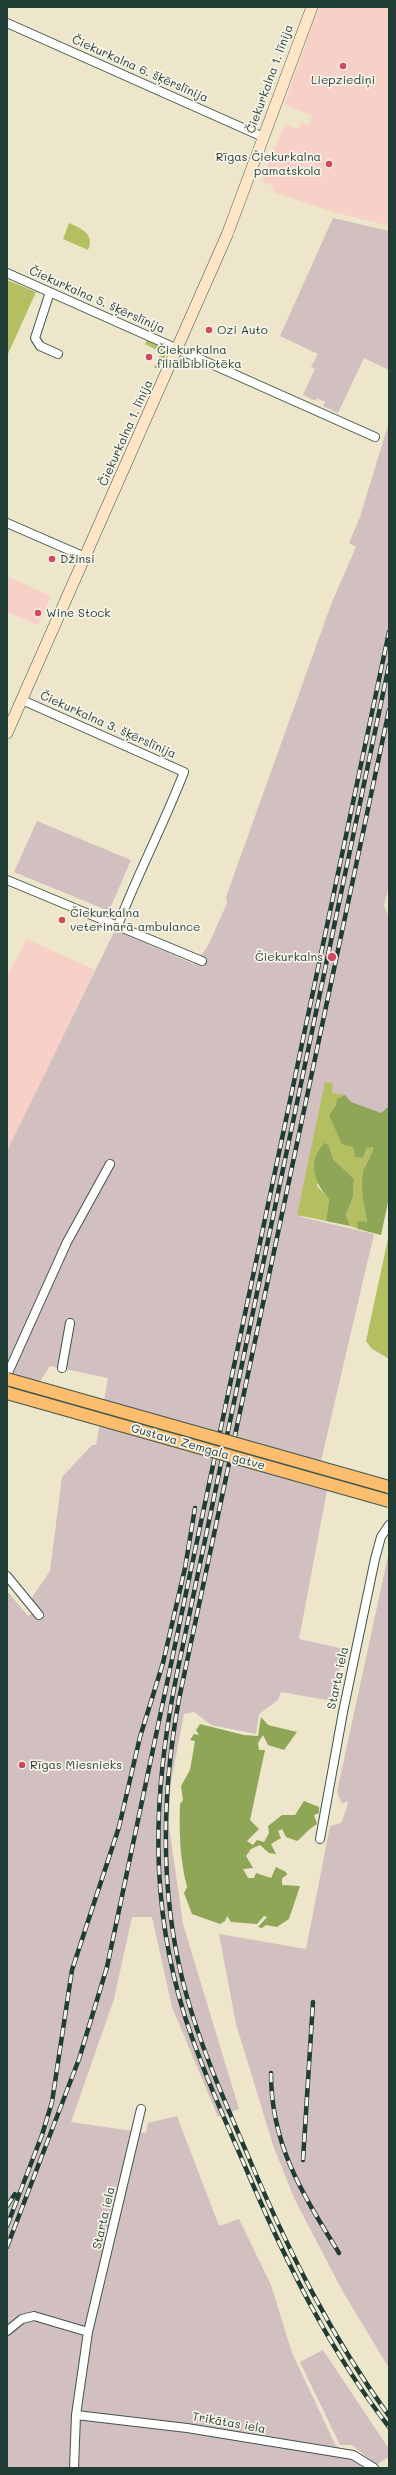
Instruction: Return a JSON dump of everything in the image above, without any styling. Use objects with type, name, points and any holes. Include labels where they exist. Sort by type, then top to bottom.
[{"type":"main road","name":"Gustava Zemgala gatve","points":[[7,1380],[389,1487]]},
{"type":"main road","name":"Gustava Zemgala gatve","points":[[7,1393],[389,1501]]},
{"type":"street","name":"Čiekurkalna 1. līnija","points":[[7,733],[227,235],[312,7]]},
{"type":"street","name":"Čiekurkalna 6. šķērslīnija","points":[[7,23],[263,137]]},
{"type":"street","name":"Čiekurkalna 5. šķērslīnija","points":[[7,273],[375,437]]},
{"type":"street","points":[[50,292],[35,338],[40,346],[58,354]]},
{"type":"street","points":[[7,523],[85,557]]},
{"type":"street","name":"Čiekurkalna 3. šķērslīnija","points":[[22,700],[184,772],[167,816],[129,897],[118,925]]},
{"type":"street","points":[[7,880],[202,961]]},
{"type":"street","points":[[7,1375],[67,1242],[110,1164]]},
{"type":"street","points":[[62,1368],[70,1323]]},
{"type":"street","name":"Starta iela","points":[[320,1839],[343,1712],[375,1559],[381,1537],[389,1525]]},
{"type":"street","points":[[7,1576],[39,1615]]},
{"type":"street","name":"Starta iela","points":[[74,2468],[76,2415],[88,2332],[141,2109]]},
{"type":"street","points":[[7,2331],[22,2319],[34,2316],[88,2332]]},
{"type":"street","name":"Trikātas iela","points":[[76,2415],[187,2428],[353,2455],[374,2468]]},
{"type":"shaded area","points":[[319,7],[381,7],[389,10],[389,226],[337,213],[274,192],[273,186],[261,181],[285,124],[298,129],[301,122],[308,125],[312,116],[284,104]]},
{"type":"shaded area","points":[[333,218],[389,231],[389,370],[364,358],[338,413],[323,406],[325,402],[317,398],[316,401],[303,395],[315,369],[311,367],[318,354],[280,336]]},
{"type":"shaded area","points":[[389,422],[389,886],[384,906],[389,917],[389,1123],[324,1109],[301,1217],[374,1234],[320,1465],[331,1469],[299,1639],[344,1649],[332,1701],[281,1692],[278,1700],[259,1714],[256,1734],[211,1725],[194,1712],[184,1714],[170,1787],[169,1826],[183,1924],[239,2109],[218,2117],[172,2007],[152,1917],[132,1917],[114,1999],[71,2122],[146,2133],[148,2123],[177,2116],[219,2226],[239,2219],[271,2285],[292,2353],[335,2444],[363,2468],[7,2468],[7,1591],[28,1616],[38,1609],[31,1599],[50,1571],[62,1477],[92,1445],[96,1445],[108,1378],[50,1366],[26,1403],[7,1398],[7,1151],[115,930],[194,964],[208,946],[227,903],[226,897],[332,602],[356,547],[349,543],[360,517]]},
{"type":"shaded area","points":[[7,576],[51,596],[38,625],[7,612]]},
{"type":"shaded area","points":[[37,821],[131,860],[109,911],[14,872]]},
{"type":"shaded area","points":[[27,939],[95,970],[7,1151],[7,976]]},
{"type":"shaded area","points":[[388,1556],[389,2368],[343,2292],[294,2198],[273,2145],[236,2024],[219,1934],[306,1949],[330,1826],[341,1823],[348,1801],[342,1804],[337,1792]]},
{"type":"shaded area","points":[[323,2350],[389,2449],[389,2457],[376,2465],[352,2445],[340,2445],[300,2362]]},
{"type":"green space","points":[[69,223],[86,233],[90,240],[88,250],[63,239]]},
{"type":"green space","points":[[7,280],[36,292],[7,356]]},
{"type":"green space","points":[[147,340],[167,351],[161,368],[154,368],[161,352],[145,344]]},
{"type":"green space","points":[[325,1082],[333,1083],[332,1093],[345,1095],[337,1099],[336,1105],[329,1115],[353,1146],[355,1157],[363,1158],[367,1148],[373,1146],[362,1178],[367,1222],[358,1222],[358,1229],[350,1226],[346,1215],[353,1197],[354,1179],[333,1159],[329,1145],[317,1186],[329,1199],[326,1221],[297,1215]]},
{"type":"green space","points":[[345,1095],[351,1102],[381,1113],[389,1106],[389,1198],[381,1235],[358,1229],[357,1221],[367,1222],[362,1178],[373,1147],[367,1148],[363,1158],[355,1157],[353,1147],[342,1144],[329,1115],[336,1105],[337,1099]]},
{"type":"green space","points":[[324,1143],[329,1145],[333,1159],[354,1179],[353,1197],[346,1215],[350,1226],[326,1221],[329,1199],[316,1179],[314,1172],[316,1158]]},
{"type":"green space","points":[[389,1234],[389,1359],[371,1348],[366,1341]]},
{"type":"green space","points":[[261,1717],[268,1725],[297,1732],[284,1750],[268,1745],[263,1735],[258,1743],[259,1750],[265,1750],[250,1820],[259,1829],[247,1841],[253,1845],[257,1840],[264,1842],[269,1833],[268,1826],[282,1815],[295,1815],[304,1801],[319,1807],[319,1813],[314,1815],[317,1824],[297,1841],[286,1837],[282,1829],[278,1831],[281,1838],[271,1844],[276,1854],[269,1853],[260,1845],[251,1849],[246,1856],[253,1868],[243,1869],[248,1878],[254,1878],[256,1873],[271,1878],[276,1867],[286,1872],[287,1875],[282,1878],[282,1885],[300,1886],[289,1919],[277,1927],[266,1925],[262,1928],[258,1927],[267,1917],[264,1916],[257,1924],[231,1922],[227,1916],[225,1921],[220,1924],[192,1914],[184,1893],[187,1887],[180,1846],[180,1804],[183,1800],[181,1786],[190,1770],[195,1741],[190,1740],[194,1734],[199,1735],[196,1730],[200,1724],[244,1735],[258,1736]]},
{"type":"railway","points":[[7,2247],[79,2059],[107,1967],[389,632]]},
{"type":"railway","points":[[389,665],[176,1678],[168,1721],[163,1764],[159,1806],[158,1848],[160,1890],[165,1932],[173,1974],[185,2017],[207,2078],[264,2211],[295,2275],[329,2338],[368,2398],[389,2427]]},
{"type":"railway","points":[[389,710],[179,1699],[173,1736],[166,1811],[167,1885],[171,1923],[187,1997],[208,2060],[266,2197],[313,2294],[348,2356],[389,2416]]},
{"type":"railway","points":[[7,2226],[42,2135],[52,2102],[72,1970],[119,1827],[140,1737],[163,1663],[185,1568],[195,1508]]},
{"type":"railway","points":[[303,2160],[313,2002]]},
{"type":"railway","points":[[271,2073],[272,2099],[276,2123],[291,2168],[301,2189],[339,2253]]},
{"type":"railway","points":[[7,2206],[15,2194]]},
{"type":"place","name":"Liepziediņi","points":[[343,66]]},
{"type":"place","name":"Rīgas Čiekurkalna pamatskola","points":[[329,164]]},
{"type":"place","name":"Ozi Auto","points":[[209,330]]},
{"type":"place","name":"Čiekurkalna filiālbibliotēka","points":[[149,357]]},
{"type":"place","name":"Džinsi","points":[[52,559]]},
{"type":"place","name":"Wine Stock","points":[[38,613]]},
{"type":"place","name":"Čiekurkalna veterinārā ambulance","points":[[62,920]]},
{"type":"place","name":"Čiekurkalns","points":[[332,957]]},
{"type":"place","name":"Rīgas Miesnieks","points":[[22,1765]]}]
